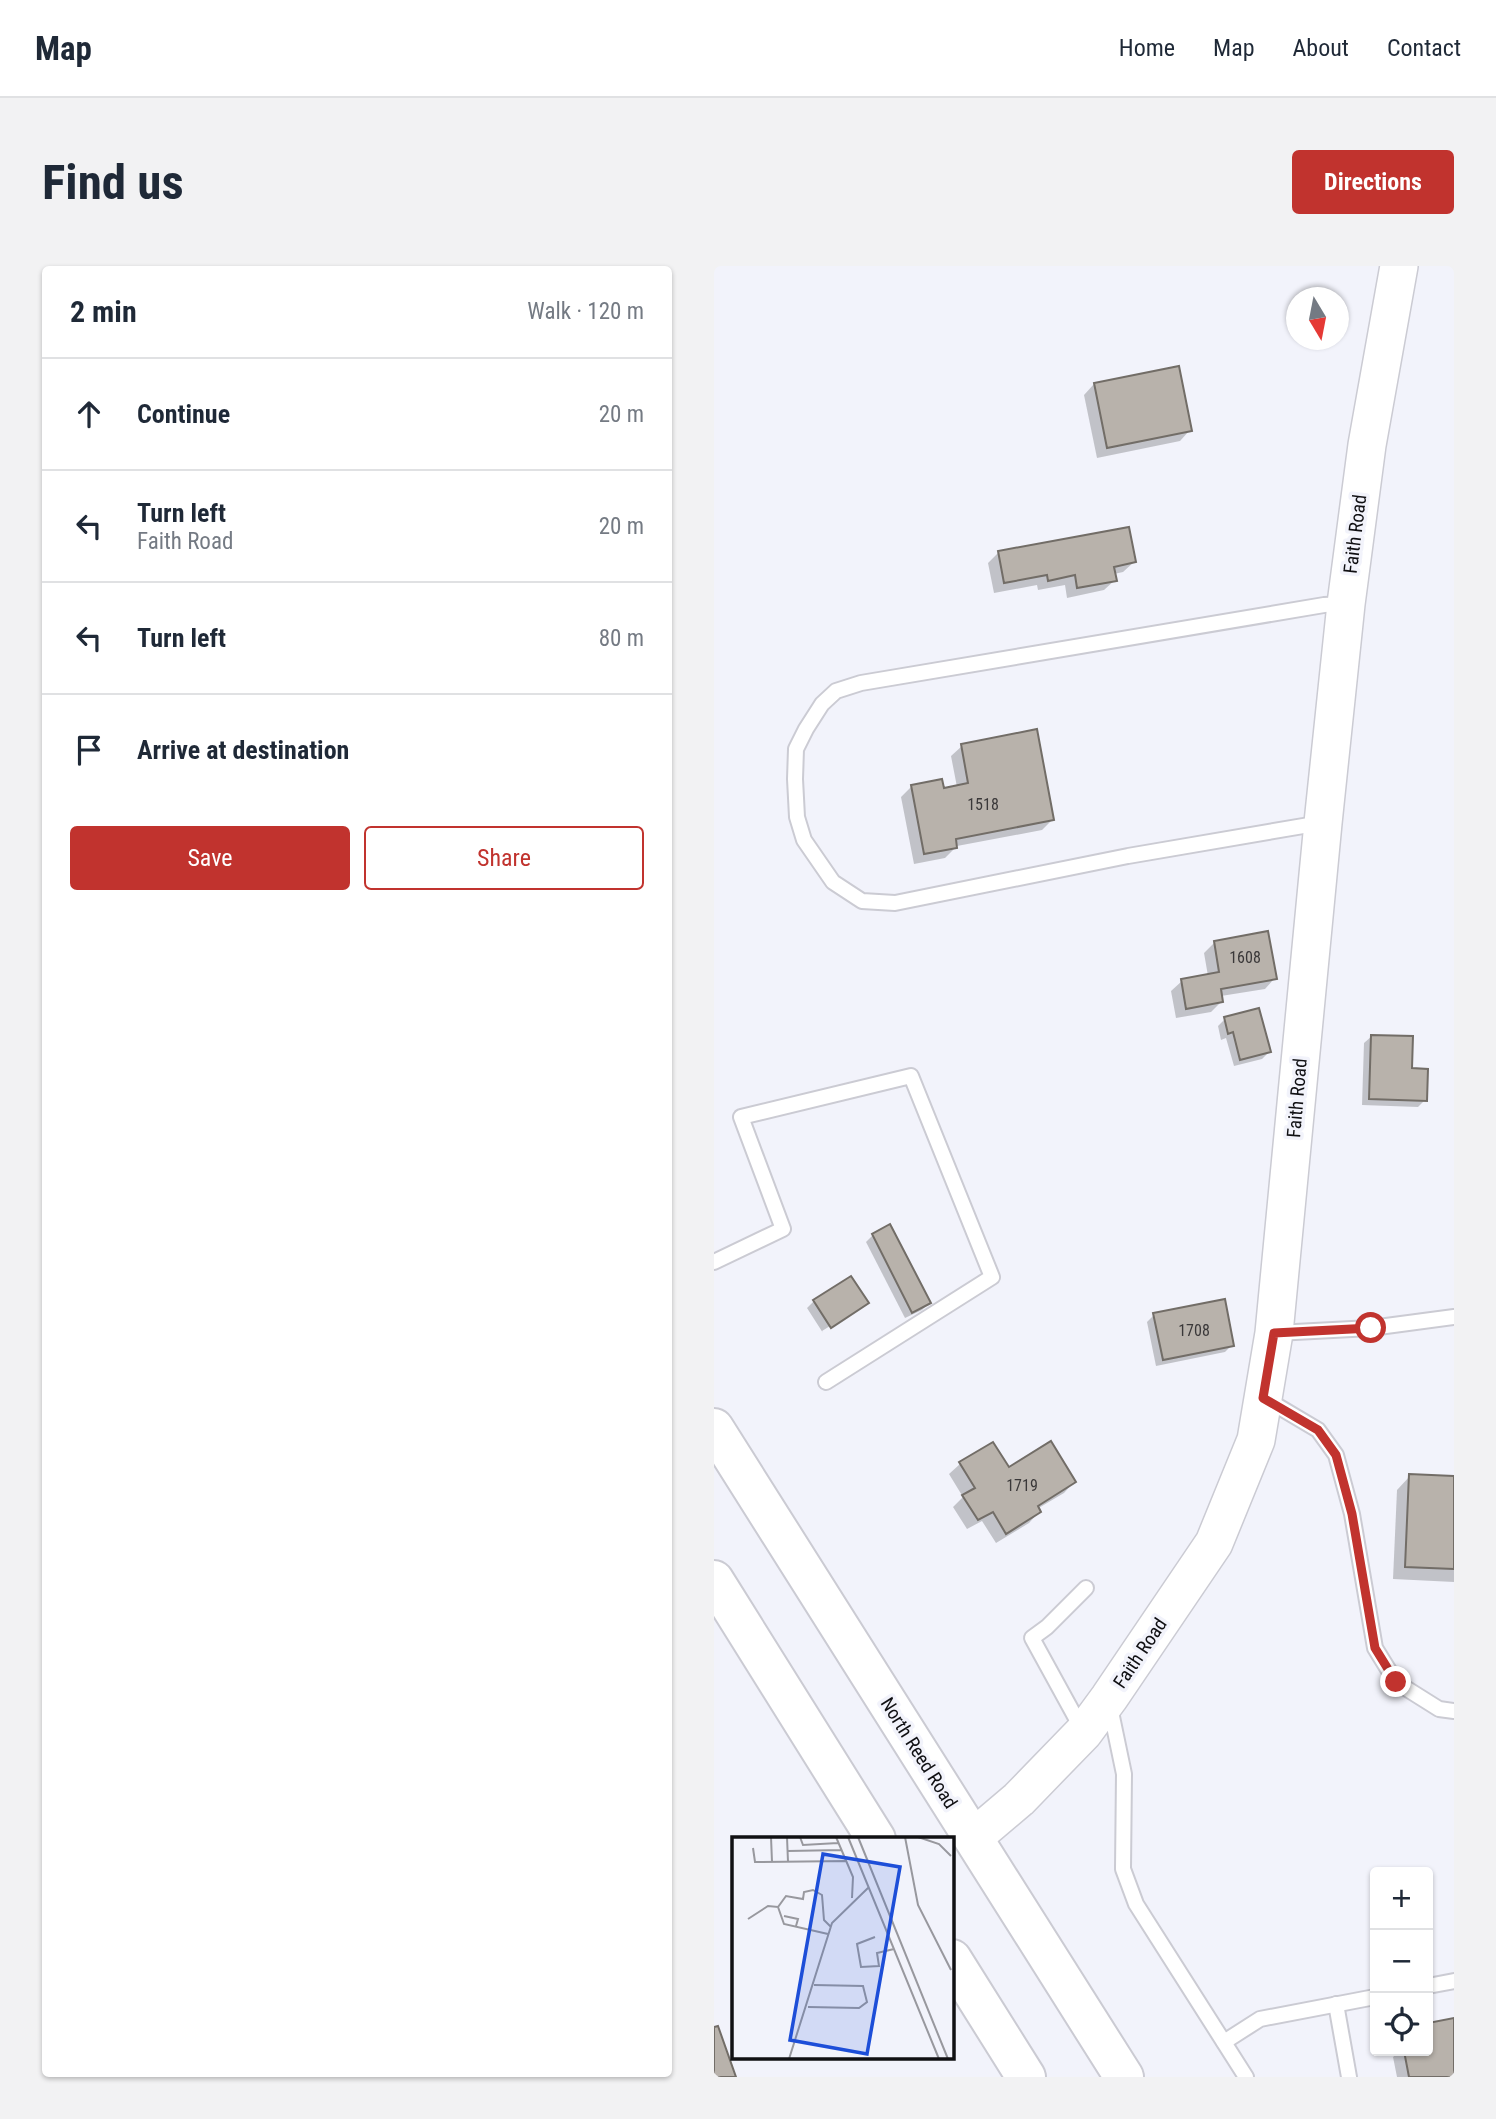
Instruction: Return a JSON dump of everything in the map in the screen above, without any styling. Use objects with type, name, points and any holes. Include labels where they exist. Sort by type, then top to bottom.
[{"type":"main road","name":"North Reed Road","points":[[714,1428],[1124,2077]]},
{"type":"main road","points":[[714,1580],[875,1837]]},
{"type":"main road","points":[[954,1962],[1026,2077]]},
{"type":"street","name":"Faith Road","points":[[973,1838],[1019,1799],[1084,1732],[1109,1698],[1214,1543],[1255,1440],[1274,1333],[1346,604],[1367,445],[1399,266]]},
{"type":"lane","points":[[1323,823],[1128,856],[895,904],[862,901],[833,882],[804,840],[797,817],[796,749],[822,704],[836,691],[861,682],[1324,605],[1346,604]]},
{"type":"lane","points":[[714,1262],[783,1229],[741,1117],[911,1076],[992,1277],[826,1382]]},
{"type":"lane","points":[[1274,1333],[1371,1328],[1454,1317]]},
{"type":"lane","points":[[1263,1398],[1318,1430],[1336,1455],[1352,1514],[1375,1648],[1396,1682],[1439,1709],[1454,1711]]},
{"type":"lane","points":[[1084,1732],[1032,1638],[1047,1627],[1086,1587]]},
{"type":"lane","points":[[1109,1698],[1124,1774],[1123,1869],[1136,1904],[1246,2077]]},
{"type":"lane","points":[[1433,1985],[1454,1981]]},
{"type":"lane","points":[[1224,2042],[1260,2019],[1370,1998]]},
{"type":"lane","points":[[1336,2004],[1349,2077]]},
{"type":"building","points":[[1179,366],[1192,431],[1107,448],[1094,383]]},
{"type":"building","points":[[1129,527],[1136,562],[1114,567],[1117,581],[1077,588],[1075,575],[1048,581],[1047,575],[1004,583],[998,551]]},
{"type":"building","points":[[1037,729],[1054,820],[956,839],[957,848],[924,854],[911,785],[942,779],[944,788],[968,783],[961,744]]},
{"type":"building","points":[[1268,931],[1277,979],[1221,989],[1223,1002],[1186,1009],[1181,979],[1219,972],[1214,941]]},
{"type":"building","points":[[1259,1008],[1271,1052],[1240,1060],[1233,1032],[1228,1034],[1224,1017]]},
{"type":"building","points":[[1371,1035],[1413,1036],[1412,1068],[1428,1069],[1427,1101],[1369,1099]]},
{"type":"building","points":[[890,1224],[931,1303],[912,1313],[872,1234]]},
{"type":"building","points":[[851,1276],[869,1303],[831,1328],[813,1300]]},
{"type":"building","points":[[1225,1299],[1234,1346],[1163,1360],[1153,1313]]},
{"type":"building","points":[[1051,1441],[1076,1482],[1038,1506],[1041,1512],[1006,1534],[993,1512],[978,1520],[962,1495],[975,1488],[959,1462],[993,1442],[1009,1467]]},
{"type":"building","points":[[1409,1474],[1454,1476],[1454,1569],[1405,1567]]},
{"type":"building","points":[[1454,2018],[1454,2077],[1409,2077],[1405,2056],[1433,2056],[1433,2022]]},
{"type":"building","points":[[718,2026],[736,2077],[714,2077],[714,2027]]},
{"type":"route","points":[[1371,1328],[1274,1333],[1263,1398],[1318,1430],[1336,1455],[1352,1514],[1375,1648],[1396,1682]]}]
